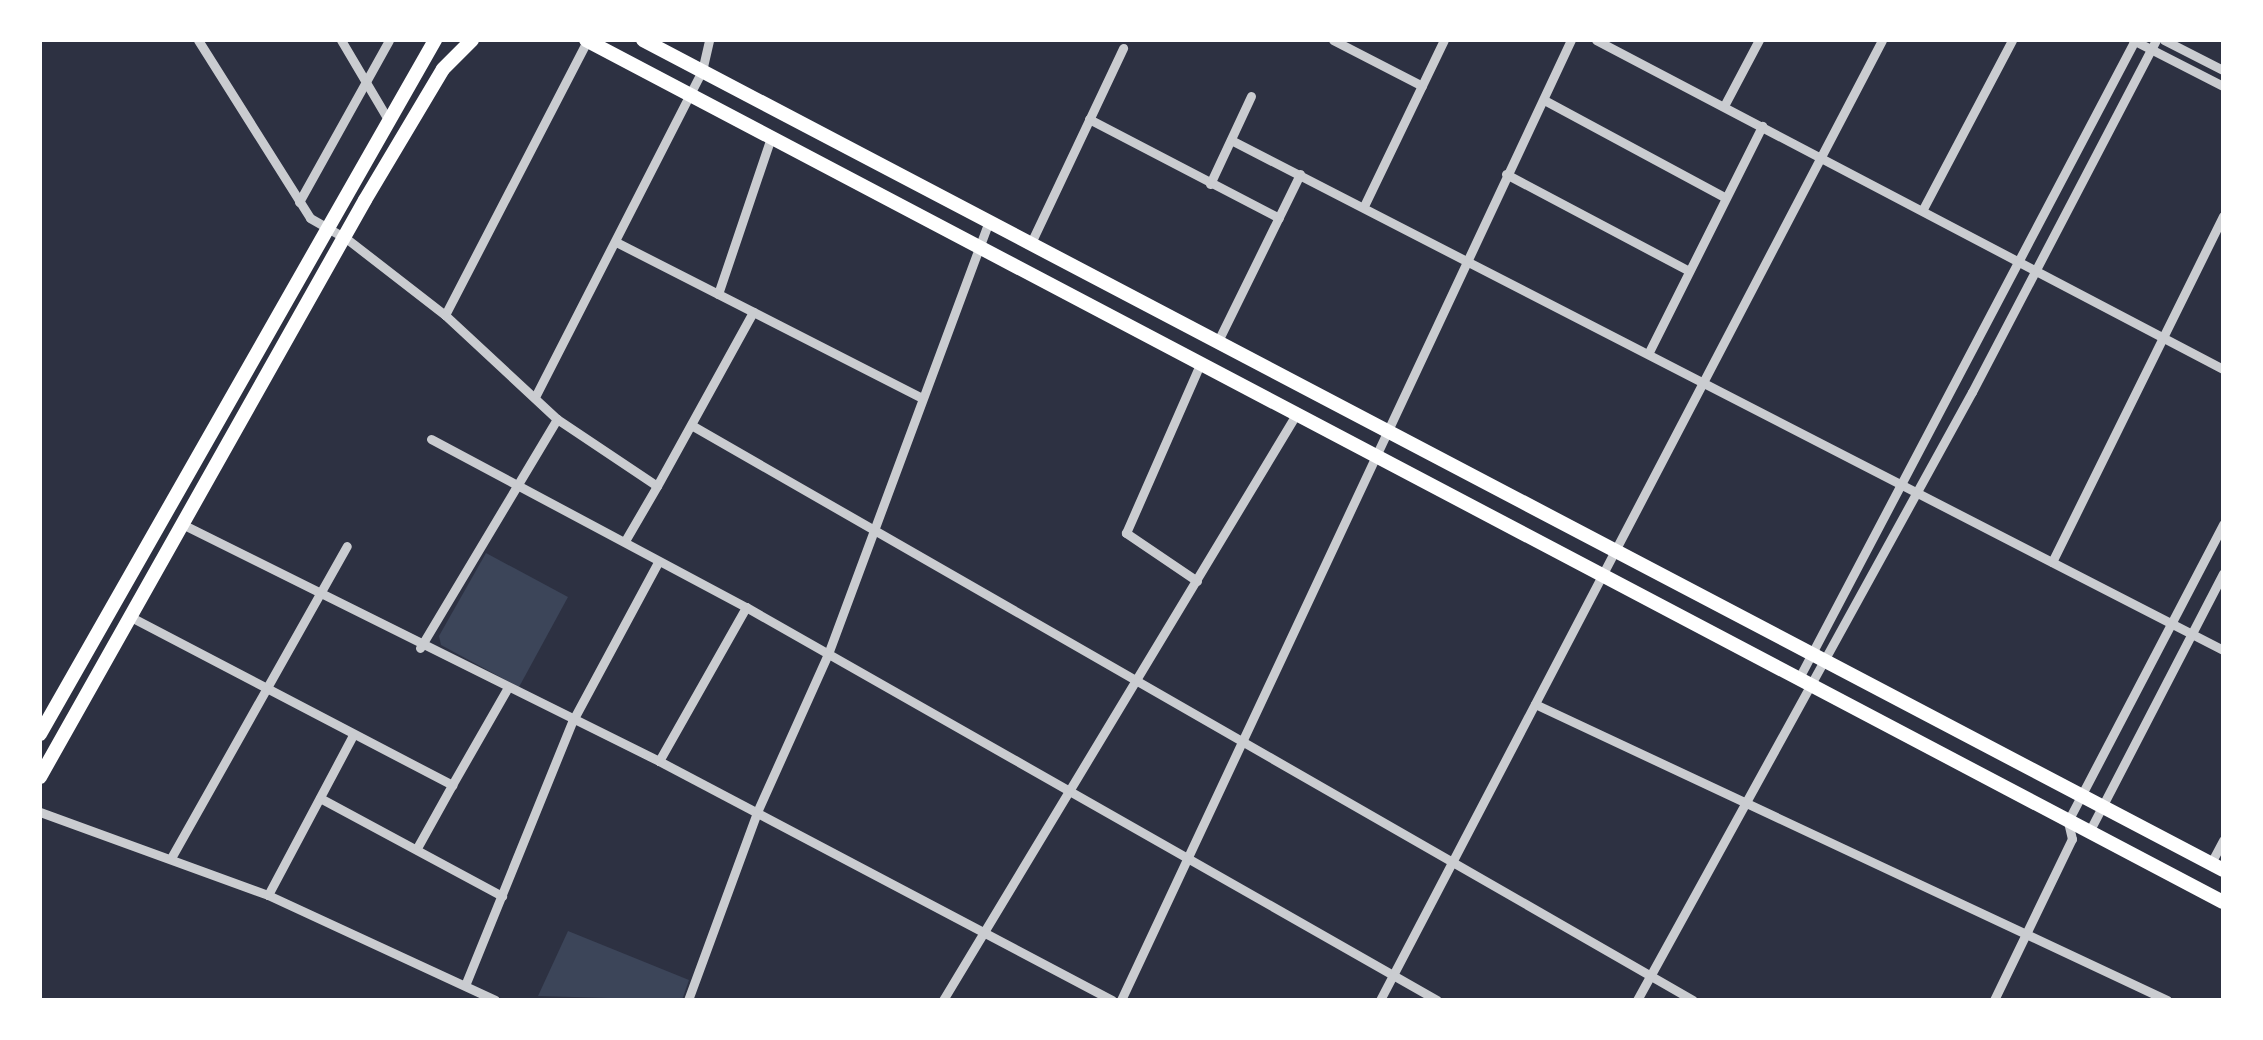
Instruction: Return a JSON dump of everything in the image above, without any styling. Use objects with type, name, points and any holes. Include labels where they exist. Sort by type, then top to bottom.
[{"type":"main road","points":[[40,734],[386,116],[435,40]]},
{"type":"main road","points":[[40,777],[179,522],[443,69],[472,40]]},
{"type":"main road","points":[[587,40],[2223,902]]},
{"type":"main road","points":[[643,40],[2217,866]]},
{"type":"main road","points":[[1258,392],[1271,369]]},
{"type":"street","points":[[340,40],[386,116]]},
{"type":"street","points":[[298,202],[389,40]]},
{"type":"street","points":[[445,314],[587,40]]},
{"type":"street","points":[[535,397],[618,243],[702,72],[709,40]]},
{"type":"street","points":[[1333,40],[1422,86]]},
{"type":"street","points":[[1364,206],[1444,40]]},
{"type":"street","points":[[1122,1000],[1378,456],[1466,256],[1546,101],[1572,40]]},
{"type":"street","points":[[1596,40],[2223,368]]},
{"type":"street","points":[[1724,106],[1759,40]]},
{"type":"street","points":[[1380,1000],[1882,40]]},
{"type":"street","points":[[1923,209],[2012,40]]},
{"type":"street","points":[[1819,656],[1904,482],[2134,40],[2154,45],[2223,86]]},
{"type":"street","points":[[2164,40],[2223,70]]},
{"type":"street","points":[[200,41],[310,218],[347,238],[445,314],[557,420],[656,486]]},
{"type":"street","points":[[1637,1000],[1746,802],[1805,681],[1918,490],[2038,270],[2154,45]]},
{"type":"street","points":[[1030,245],[1123,48]]},
{"type":"street","points":[[1210,184],[1251,96]]},
{"type":"street","points":[[1546,101],[1726,198]]},
{"type":"street","points":[[1089,119],[1279,218]]},
{"type":"street","points":[[1648,352],[1762,126]]},
{"type":"street","points":[[718,294],[771,137]]},
{"type":"street","points":[[1231,140],[1466,256],[2223,650]]},
{"type":"street","points":[[1218,342],[1300,174]]},
{"type":"street","points":[[1506,174],[1689,271]]},
{"type":"street","points":[[2052,562],[2223,216]]},
{"type":"street","points":[[688,1000],[757,812],[828,654],[920,397],[988,223]]},
{"type":"street","points":[[618,243],[920,397]]},
{"type":"street","points":[[625,541],[693,426],[753,312]]},
{"type":"street","points":[[1197,581],[1126,533],[1201,362]]},
{"type":"street","points":[[943,1000],[1297,413]]},
{"type":"street","points":[[420,648],[557,420]]},
{"type":"street","points":[[693,426],[871,532],[1693,1000]]},
{"type":"street","points":[[432,439],[517,481],[746,607],[1437,1000]]},
{"type":"street","points":[[179,522],[420,648],[659,761],[1112,1000]]},
{"type":"street","points":[[1994,1000],[2072,839],[2068,821],[2223,524]]},
{"type":"street","points":[[171,858],[263,684],[346,546]]},
{"type":"street","points":[[466,984],[572,722],[658,562]]},
{"type":"street","points":[[2072,839],[2089,832],[2223,574]]},
{"type":"street","points":[[659,761],[746,607]]},
{"type":"street","points":[[129,616],[263,684],[352,737],[452,785]]},
{"type":"street","points":[[417,848],[508,689]]},
{"type":"street","points":[[1535,704],[2167,1000]]},
{"type":"street","points":[[268,895],[352,737]]},
{"type":"street","points":[[320,798],[502,896]]},
{"type":"street","points":[[40,812],[268,895],[495,1000]]},
{"type":"street","points":[[2217,866],[2223,840]]},
{"type":"shaded area","points":[[486,553],[568,597],[519,687],[441,645],[439,636]]},
{"type":"shaded area","points":[[568,931],[689,980],[682,1000],[538,996]]}]
